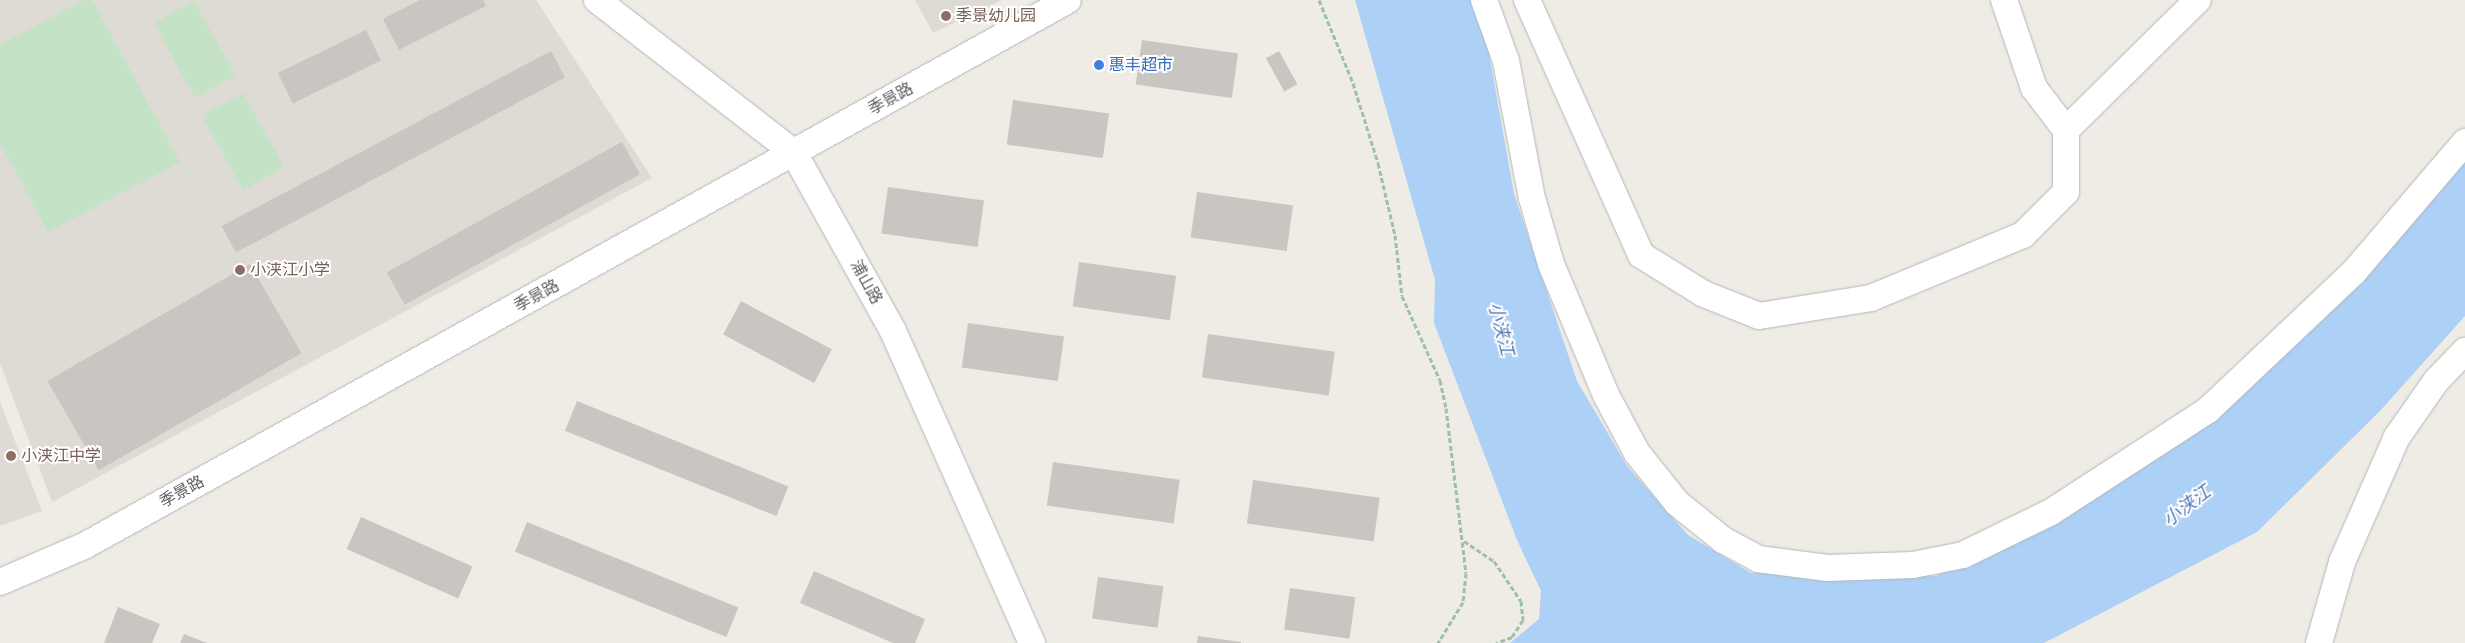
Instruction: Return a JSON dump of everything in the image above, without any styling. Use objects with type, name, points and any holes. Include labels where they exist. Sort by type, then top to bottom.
[{"type":"street","name":"浦山路","points":[[597,0],[794,153],[892,331],[1032,643]]},
{"type":"street","name":"季景路","points":[[0,582],[84,546],[1068,0]]},
{"type":"street","points":[[1484,0],[1506,60],[1532,198],[1551,264],[1606,395],[1637,453],[1677,503],[1723,540],[1758,559],[1827,568],[1913,565],[1963,555],[2051,512],[2208,410],[2354,272],[2465,142]]},
{"type":"street","points":[[1527,0],[1641,256],[1704,294],[1759,316],[1871,298],[2024,235],[2066,192],[2066,130],[2034,88],[2004,0]]},
{"type":"street","points":[[2066,130],[2198,0]]},
{"type":"street","points":[[2319,643],[2342,562],[2397,437],[2436,381],[2465,351]]},
{"type":"path","points":[[1319,0],[1353,83],[1378,162],[1395,236],[1402,296],[1440,380],[1456,510],[1464,541],[1464,602],[1438,643]]},
{"type":"path","points":[[1464,541],[1482,549],[1494,561],[1521,601],[1522,620],[1512,637],[1496,643]]},
{"type":"shaded area","name":"小浃江小学","points":[[0,0],[536,0],[652,178],[52,502],[0,363]]},
{"type":"shaded area","name":"季景幼儿园","points":[[915,0],[1002,0],[933,33]]},
{"type":"shaded area","name":"小浃江中学","points":[[0,402],[42,511],[0,526]]},
{"type":"green space","points":[[84,0],[92,0],[180,162],[48,232],[0,143],[0,45]]},
{"type":"green space","points":[[194,1],[235,75],[195,98],[154,23]]},
{"type":"green space","points":[[243,93],[284,167],[243,190],[202,116]]},
{"type":"water","name":"小浃江","points":[[1355,0],[1471,0],[1485,31],[1514,194],[1577,381],[1627,466],[1688,535],[1751,573],[1936,576],[2060,517],[2214,415],[2465,158],[2465,316],[2380,411],[2257,532],[2044,643],[1510,643],[1539,619],[1541,591],[1517,540],[1434,323],[1435,280]]},
{"type":"building","points":[[420,0],[483,0],[486,6],[399,50],[383,19]]},
{"type":"building","points":[[366,30],[381,61],[293,104],[278,73]]},
{"type":"building","points":[[1142,40],[1238,53],[1232,98],[1136,85]]},
{"type":"building","points":[[551,51],[565,77],[236,253],[222,226]]},
{"type":"building","points":[[1279,51],[1297,84],[1284,92],[1266,58]]},
{"type":"building","points":[[1013,100],[1109,113],[1103,158],[1007,145]]},
{"type":"building","points":[[622,142],[640,174],[405,305],[387,272]]},
{"type":"building","points":[[888,187],[984,200],[978,247],[881,234]]},
{"type":"building","points":[[1197,192],[1293,205],[1287,251],[1191,238]]},
{"type":"building","points":[[1079,262],[1176,276],[1170,320],[1073,307]]},
{"type":"building","points":[[250,264],[302,353],[99,470],[47,381]]},
{"type":"building","points":[[741,301],[832,349],[814,383],[723,335]]},
{"type":"building","points":[[968,323],[1064,336],[1058,381],[962,368]]},
{"type":"building","points":[[1208,334],[1335,352],[1329,395],[1202,378]]},
{"type":"building","points":[[577,401],[788,486],[776,516],[565,431]]},
{"type":"building","points":[[1053,462],[1180,480],[1174,523],[1047,506]]},
{"type":"building","points":[[1253,480],[1380,498],[1374,541],[1247,524]]},
{"type":"building","points":[[361,517],[472,567],[458,599],[347,549]]},
{"type":"building","points":[[527,522],[738,607],[726,637],[515,552]]},
{"type":"building","points":[[814,571],[925,619],[915,643],[893,643],[800,603]]},
{"type":"building","points":[[1098,577],[1163,586],[1158,628],[1092,619]]},
{"type":"building","points":[[1290,588],[1355,597],[1350,639],[1284,630]]},
{"type":"building","points":[[118,607],[160,624],[152,643],[104,643]]},
{"type":"building","points":[[184,634],[207,643],[180,643]]},
{"type":"building","points":[[1198,636],[1241,642],[1241,643],[1197,643]]},
{"type":"place","name":"季景幼儿园","points":[[946,16]]},
{"type":"place","name":"惠丰超市","points":[[1099,65]]},
{"type":"place","name":"小浃江小学","points":[[240,270]]},
{"type":"place","name":"小浃江中学","points":[[11,456]]}]
